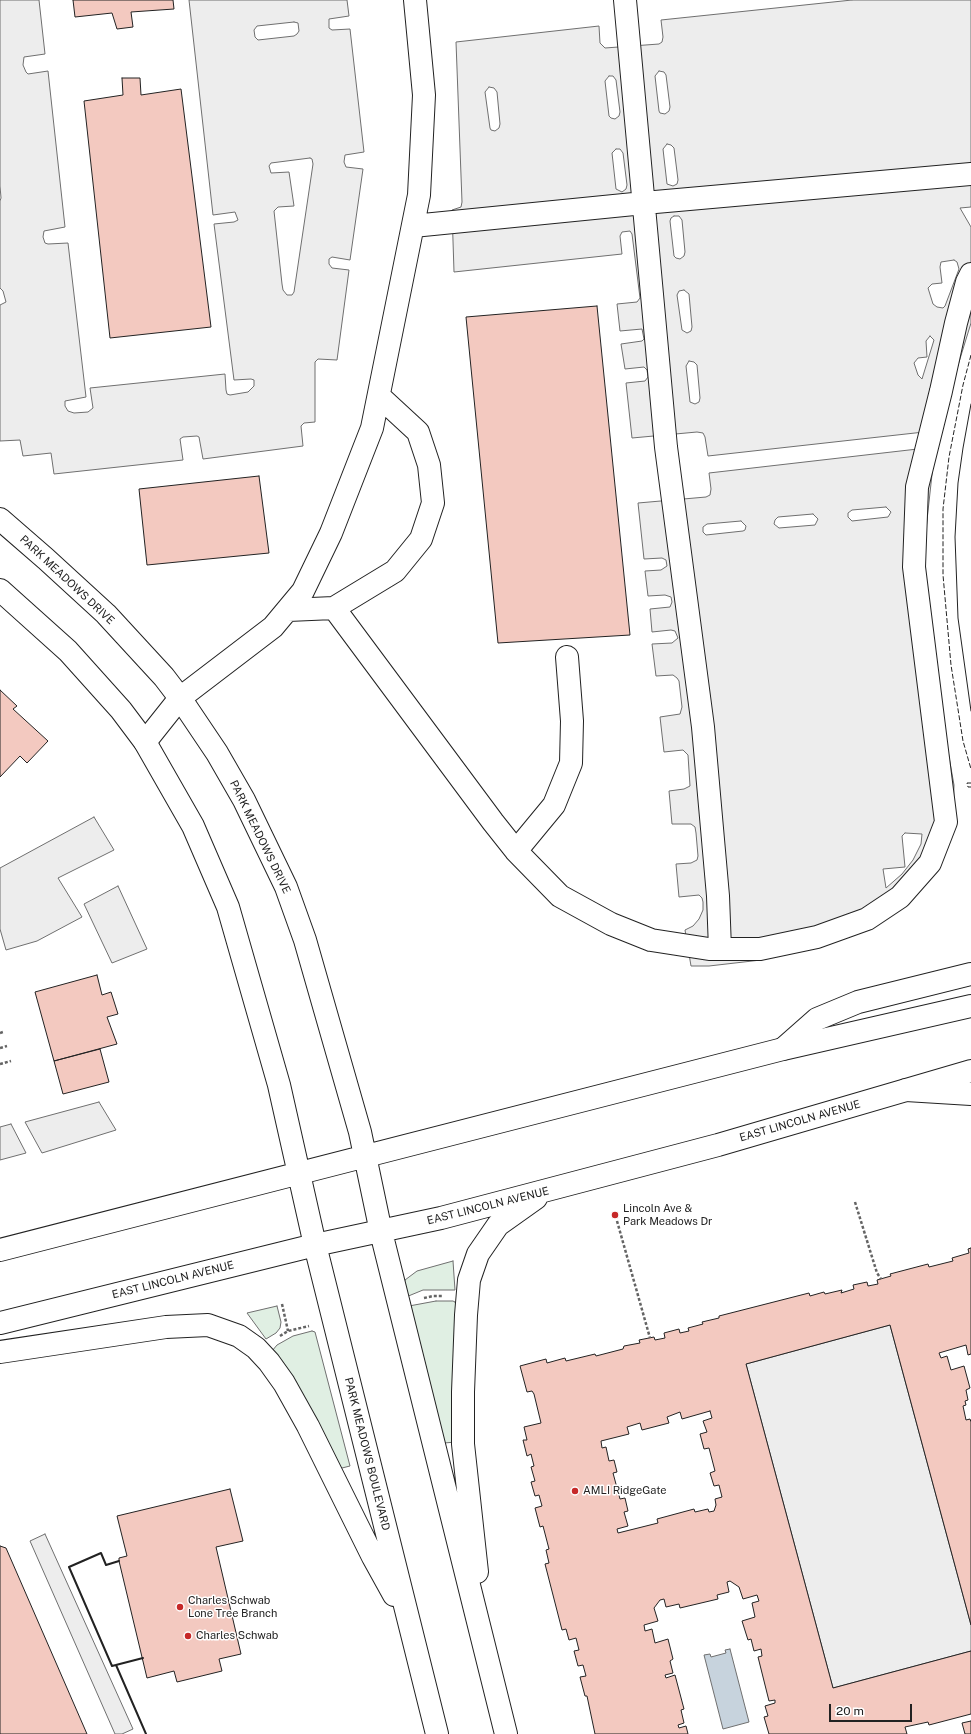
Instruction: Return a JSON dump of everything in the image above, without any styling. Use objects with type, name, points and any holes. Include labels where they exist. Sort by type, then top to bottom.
[{"type":"main road","points":[[145,742],[180,698],[273,628],[303,591],[331,533],[372,428],[419,195],[424,95],[415,0]]},
{"type":"main road","points":[[625,0],[666,447],[703,727],[718,896],[720,949]]},
{"type":"main road","points":[[413,226],[644,203],[971,174]]},
{"type":"main road","points":[[334,608],[493,822],[516,851],[560,896],[611,924],[651,940],[709,949],[760,949],[817,937],[867,919],[900,897],[930,863],[946,822],[914,567],[916,487],[941,391],[956,323],[967,282],[971,274]]},
{"type":"main road","points":[[288,610],[334,608],[396,571],[421,539],[434,503],[429,465],[418,432],[379,396]]},
{"type":"main road","name":"PARK MEADOWS DRIVE","points":[[0,519],[46,558],[106,614],[164,677],[217,753],[244,800],[286,887],[305,940],[366,1157],[381,1232]]},
{"type":"main road","points":[[0,590],[68,651],[121,710],[145,742],[193,826],[228,907],[280,1085],[300,1174]]},
{"type":"main road","points":[[516,851],[554,805],[571,763],[572,721],[567,657]]},
{"type":"main road","points":[[783,1049],[817,1019],[858,1002],[971,974]]},
{"type":"main road","points":[[0,1250],[783,1049],[971,1006]]},
{"type":"main road","name":"EAST LINCOLN AVENUE","points":[[0,1323],[315,1245],[441,1218],[718,1145],[971,1071]]},
{"type":"main road","points":[[906,1090],[971,1094]]},
{"type":"main road","name":"PARK MEADOWS BOULEVARD","points":[[300,1174],[315,1245],[436,1734]]},
{"type":"main road","points":[[487,1656],[463,1444],[464,1362],[469,1280],[478,1254],[498,1225],[548,1190]]},
{"type":"main road","points":[[381,1232],[506,1734]]},
{"type":"main road","points":[[0,1352],[166,1328],[208,1325],[239,1336],[256,1348],[269,1362],[284,1383],[308,1426],[373,1558],[408,1618]]},
{"type":"path","points":[[0,1048],[7,1046]]},
{"type":"path","points":[[0,1064],[11,1061]]},
{"type":"path","points":[[855,1202],[877,1273],[881,1279]]},
{"type":"path","points":[[617,1221],[650,1338]]},
{"type":"path","points":[[422,1299],[433,1296],[444,1296]]},
{"type":"path","points":[[282,1304],[288,1332]]},
{"type":"path","points":[[277,1338],[288,1332],[311,1325]]},
{"type":"green space","points":[[453,1261],[455,1290],[423,1290],[406,1297],[404,1284],[405,1280],[417,1271]]},
{"type":"green space","points":[[436,1301],[453,1301],[456,1305],[456,1442],[444,1443],[409,1306]]},
{"type":"green space","points":[[277,1306],[281,1322],[280,1328],[276,1333],[266,1339],[247,1313]]},
{"type":"green space","points":[[312,1331],[315,1332],[350,1466],[338,1469],[272,1351],[277,1345],[293,1336]]},
{"type":"shaded area","points":[[0,0],[39,0],[45,54],[24,57],[23,65],[28,74],[48,71],[65,227],[44,231],[43,237],[45,243],[48,244],[68,243],[86,397],[65,401],[65,406],[68,411],[74,413],[88,412],[93,408],[90,388],[225,374],[227,394],[230,395],[248,392],[254,386],[254,380],[234,380],[214,224],[234,222],[238,220],[235,212],[213,215],[189,0],[347,0],[349,16],[329,19],[329,28],[332,30],[350,29],[364,152],[345,155],[344,162],[346,167],[363,169],[350,260],[332,257],[329,259],[329,264],[332,268],[349,270],[337,360],[318,359],[315,362],[315,422],[304,423],[301,426],[303,446],[203,459],[199,437],[183,437],[180,439],[183,460],[54,474],[51,453],[23,456],[20,440],[0,441],[0,305],[6,302],[3,291],[0,288]],"holes":[[[294,22],[298,23],[299,31],[294,36],[258,40],[255,37],[254,30],[257,26]],[[312,159],[313,164],[294,292],[292,295],[287,295],[283,290],[282,284],[274,211],[278,207],[294,206],[289,172],[271,173],[269,166],[271,163]]]},
{"type":"shaded area","points":[[852,0],[971,0],[971,207],[960,208],[971,227],[971,323],[951,388],[942,430],[708,456],[703,433],[697,432],[632,438],[626,383],[645,381],[648,377],[647,370],[644,367],[625,369],[621,344],[642,341],[644,339],[642,329],[620,331],[617,304],[637,302],[640,298],[632,234],[630,231],[622,232],[620,236],[622,254],[454,272],[452,210],[461,207],[462,202],[456,42],[599,26],[600,43],[605,48],[659,44],[662,42],[663,37],[661,20]],"holes":[[[659,71],[664,72],[666,75],[670,107],[669,111],[665,114],[660,113],[655,76]],[[609,76],[613,76],[616,80],[620,112],[619,116],[615,119],[609,116],[605,81]],[[489,87],[494,88],[497,92],[500,124],[499,128],[495,131],[491,130],[485,92]],[[667,144],[674,148],[678,180],[677,184],[673,186],[667,184],[663,149]],[[616,149],[620,149],[623,153],[627,185],[626,189],[622,192],[616,189],[612,153]],[[674,216],[679,216],[682,220],[685,252],[684,256],[680,259],[674,256],[670,221]],[[954,260],[957,262],[959,269],[943,308],[937,307],[933,304],[928,288],[932,284],[942,283],[940,267],[941,262]],[[684,290],[689,294],[692,327],[691,331],[687,333],[682,330],[677,295],[679,291]],[[930,336],[934,340],[922,379],[918,375],[914,363],[918,358],[927,357],[926,341]],[[689,361],[694,362],[697,365],[700,398],[699,402],[695,404],[690,402],[686,366]]]},
{"type":"shaded area","points":[[935,447],[923,557],[939,701],[954,785],[953,820],[943,858],[834,942],[761,960],[709,966],[691,966],[685,930],[693,926],[699,919],[703,910],[703,902],[699,895],[679,897],[676,864],[691,863],[697,860],[696,833],[695,827],[691,824],[672,824],[669,791],[684,789],[690,786],[688,755],[683,750],[664,752],[660,717],[680,714],[682,707],[679,681],[677,678],[673,675],[656,676],[652,644],[672,643],[678,638],[675,631],[671,630],[652,632],[650,609],[670,607],[672,602],[671,597],[665,595],[648,596],[645,571],[661,570],[667,566],[666,560],[662,558],[644,559],[638,503],[706,497],[710,495],[711,489],[709,473]],"holes":[[[886,507],[891,512],[888,517],[852,521],[848,517],[848,513],[852,510]],[[813,514],[818,519],[815,525],[779,528],[774,524],[778,517]],[[741,521],[746,526],[745,530],[743,531],[706,535],[703,532],[703,527],[707,524]],[[905,833],[922,834],[921,844],[913,860],[902,874],[886,888],[883,869],[905,867],[902,836]]]},
{"type":"shaded area","points":[[94,817],[114,850],[58,878],[82,917],[37,941],[6,950],[0,929],[0,868]]},
{"type":"shaded area","points":[[118,886],[147,949],[112,963],[84,904]]},
{"type":"shaded area","points":[[99,1102],[116,1130],[42,1153],[25,1122]]},
{"type":"shaded area","points":[[11,1124],[26,1153],[0,1160],[0,1127]]},
{"type":"shaded area","points":[[890,1325],[971,1625],[971,1651],[833,1688],[746,1364]]},
{"type":"shaded area","points":[[45,1534],[133,1729],[122,1734],[115,1734],[30,1541]]},
{"type":"shaded area","points":[[730,1649],[749,1722],[723,1729],[704,1655],[710,1654],[711,1657],[726,1653],[725,1650]]},
{"type":"building","points":[[73,0],[173,0],[174,9],[131,12],[133,27],[117,29],[112,13],[75,17]]},
{"type":"building","points":[[122,78],[140,78],[141,95],[181,89],[211,327],[110,338],[84,101],[123,95]]},
{"type":"building","points":[[597,306],[630,635],[498,643],[466,317]]},
{"type":"building","points":[[259,476],[269,553],[147,565],[139,489]]},
{"type":"building","points":[[0,690],[17,706],[13,709],[48,741],[27,763],[20,756],[0,777]]},
{"type":"building","points":[[97,975],[102,995],[111,992],[118,1014],[107,1017],[117,1044],[54,1061],[35,992]]},
{"type":"building","points":[[100,1049],[109,1082],[63,1094],[54,1061]]},
{"type":"building","name":"AMLI RidgeGate","points":[[971,1248],[971,1354],[968,1355],[966,1345],[939,1353],[941,1358],[947,1356],[951,1370],[964,1366],[970,1388],[966,1390],[968,1400],[965,1401],[966,1405],[963,1406],[966,1420],[970,1419],[971,1422],[971,1625],[890,1325],[746,1364],[833,1688],[971,1651],[971,1714],[929,1725],[928,1722],[905,1727],[907,1734],[769,1734],[764,1717],[768,1716],[765,1706],[775,1703],[775,1700],[769,1701],[758,1657],[762,1656],[761,1649],[754,1651],[751,1639],[748,1640],[742,1621],[755,1617],[752,1603],[759,1601],[757,1595],[743,1599],[739,1587],[730,1581],[727,1582],[729,1592],[717,1595],[718,1599],[680,1608],[679,1604],[666,1607],[664,1599],[660,1600],[654,1608],[658,1621],[644,1625],[645,1631],[652,1629],[655,1643],[668,1639],[673,1659],[670,1661],[673,1673],[665,1675],[666,1678],[675,1675],[684,1709],[681,1710],[684,1723],[678,1725],[679,1728],[686,1726],[688,1734],[595,1734],[587,1696],[585,1696],[580,1677],[586,1676],[583,1665],[578,1666],[574,1651],[579,1650],[576,1638],[569,1640],[566,1629],[562,1630],[545,1564],[549,1563],[546,1550],[549,1549],[543,1526],[540,1527],[535,1508],[542,1506],[539,1495],[535,1496],[531,1482],[535,1481],[531,1467],[534,1466],[531,1454],[527,1456],[523,1440],[527,1440],[524,1427],[541,1423],[534,1394],[532,1391],[527,1392],[520,1366],[546,1359],[547,1363],[565,1358],[566,1361],[595,1354],[596,1356],[623,1349],[624,1346],[640,1343],[639,1340],[654,1337],[655,1340],[665,1338],[664,1333],[679,1329],[680,1333],[689,1331],[688,1328],[703,1324],[702,1322],[719,1318],[719,1316],[809,1293],[810,1296],[824,1292],[825,1294],[842,1290],[841,1293],[854,1289],[853,1285],[867,1282],[868,1286],[878,1284],[877,1280],[891,1276],[890,1274],[928,1264],[929,1267],[953,1261],[952,1258],[969,1253],[968,1249]],"holes":[[[710,1411],[712,1418],[703,1421],[707,1432],[700,1434],[704,1449],[709,1448],[715,1471],[710,1473],[714,1486],[719,1485],[722,1497],[715,1499],[716,1505],[714,1511],[709,1512],[708,1509],[695,1512],[694,1509],[657,1519],[658,1523],[618,1533],[617,1529],[628,1526],[624,1512],[628,1511],[625,1498],[620,1499],[613,1473],[617,1472],[614,1460],[609,1461],[606,1447],[602,1448],[601,1441],[629,1434],[627,1427],[640,1423],[642,1430],[669,1423],[667,1417],[680,1412],[682,1419]]]},
{"type":"building","name":"Charles Schwab Lone Tree Branch","points":[[230,1489],[243,1541],[216,1547],[241,1654],[219,1659],[222,1671],[177,1682],[174,1671],[147,1678],[119,1561],[119,1558],[127,1556],[117,1516]]},
{"type":"building","points":[[0,1546],[6,1548],[87,1734],[0,1734]]},
{"type":"building","points":[[971,1721],[971,1734],[965,1734],[962,1723]]},
{"type":"tram line","points":[[971,404],[958,483],[955,537],[958,618],[971,711]]},
{"type":"fence","points":[[971,355],[963,385],[949,457],[943,509],[943,575],[951,665],[963,741],[971,769]]},
{"type":"fence","points":[[971,783],[967,783],[968,787],[971,787]]},
{"type":"wall","points":[[119,1561],[106,1565],[101,1553],[69,1567],[112,1666],[143,1658]]},
{"type":"wall","points":[[116,1665],[146,1734]]},
{"type":"place","name":"Lincoln Ave & Park Meadows Dr","points":[[615,1215]]},
{"type":"place","name":"AMLI RidgeGate","points":[[575,1491]]},
{"type":"place","name":"Charles Schwab Lone Tree Branch","points":[[180,1607]]},
{"type":"place","name":"Charles Schwab","points":[[188,1636]]}]
